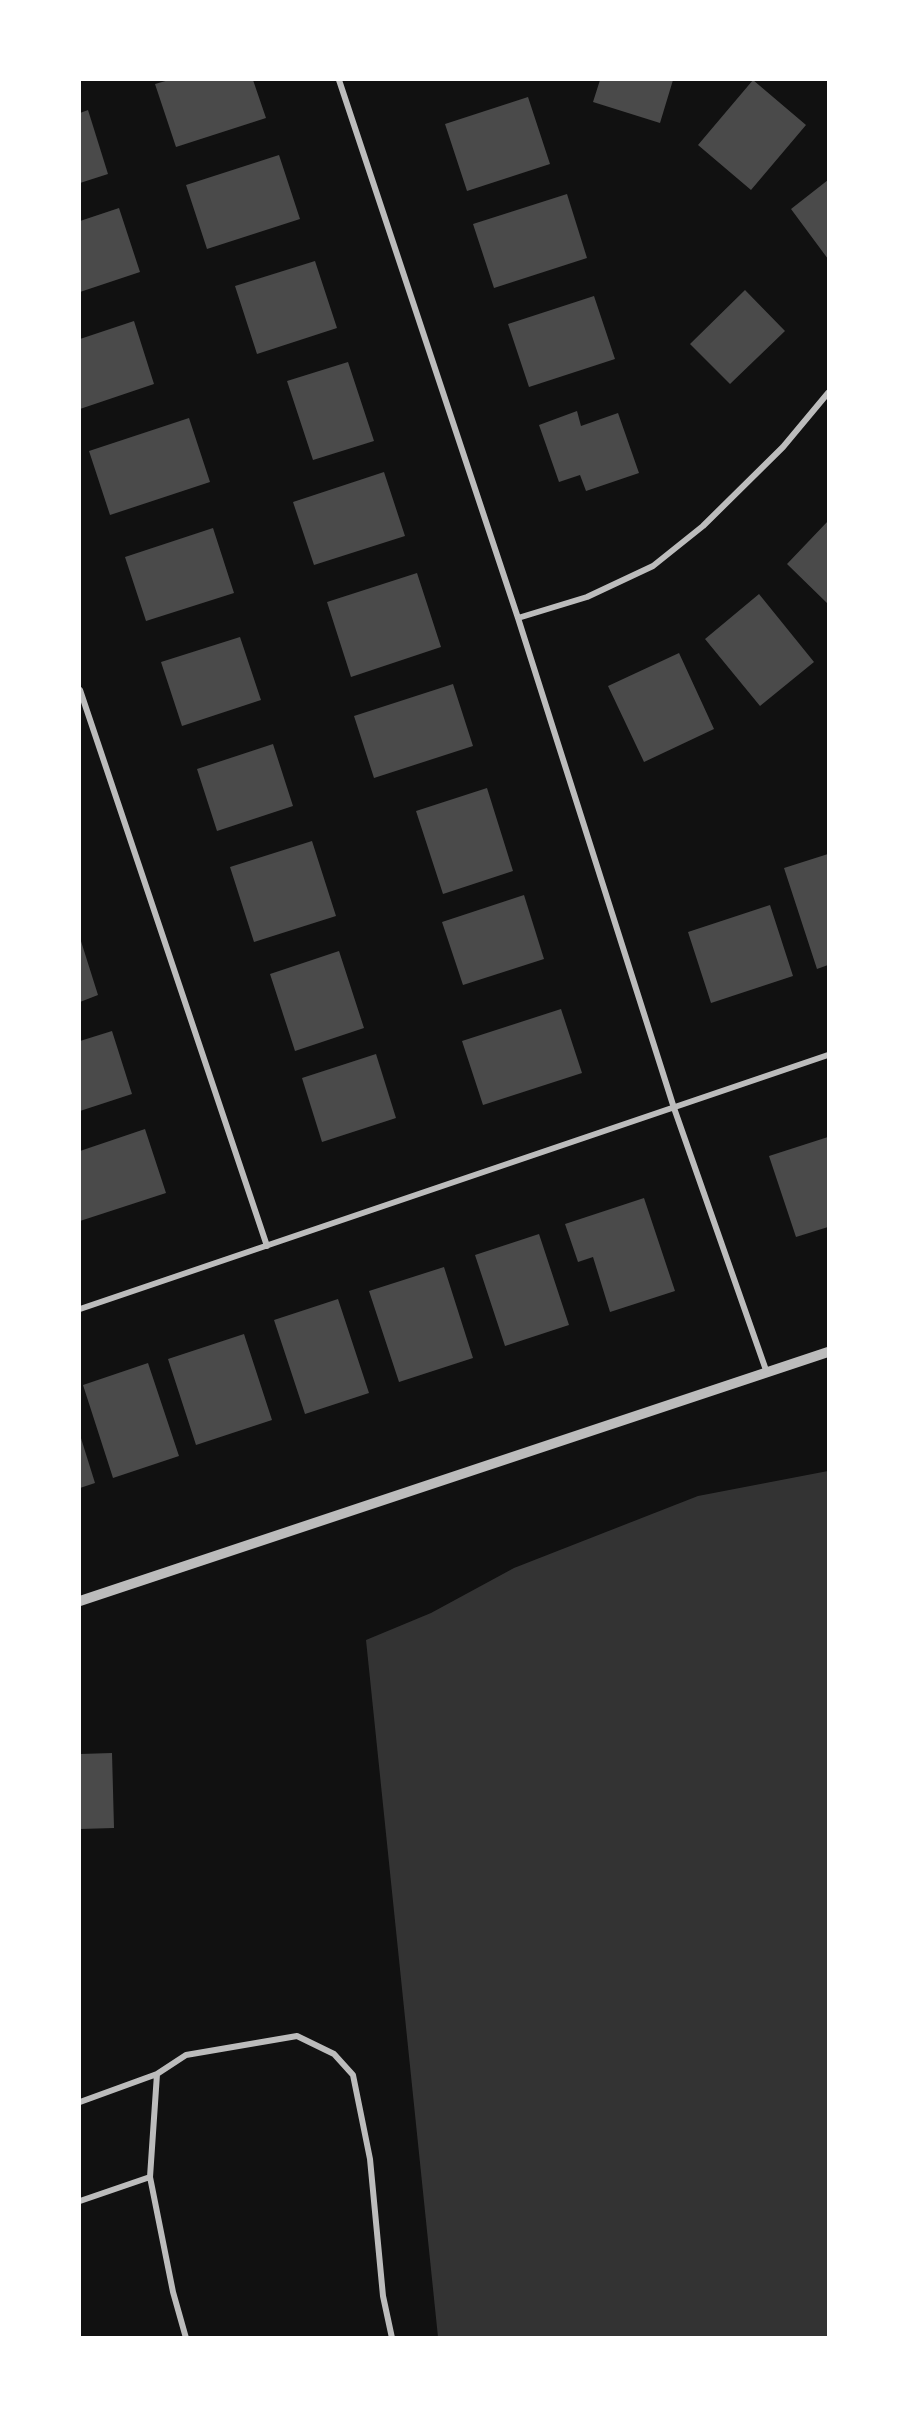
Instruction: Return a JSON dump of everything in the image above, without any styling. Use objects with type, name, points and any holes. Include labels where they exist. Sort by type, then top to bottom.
[{"type":"street","points":[[339,80],[518,618],[674,1108],[767,1373]]},
{"type":"street","points":[[518,618],[587,597],[653,566],[703,526],[783,447],[828,393]]},
{"type":"street","points":[[80,690],[267,1246]]},
{"type":"street","points":[[80,1308],[828,1055]]},
{"type":"street","points":[[80,1601],[828,1352]]},
{"type":"street","points":[[80,2102],[157,2074],[186,2055],[297,2036],[334,2054],[353,2075],[370,2159],[382,2296],[392,2337]]},
{"type":"street","points":[[157,2074],[150,2177],[173,2292],[186,2337]]},
{"type":"street","points":[[80,2201],[150,2177]]},
{"type":"shaded area","points":[[828,1471],[828,2337],[438,2337],[366,1640],[431,1613],[514,1568],[698,1496]]},
{"type":"building","points":[[169,80],[253,80],[266,118],[176,147],[155,84]]},
{"type":"building","points":[[600,80],[673,80],[660,123],[593,102]]},
{"type":"building","points":[[753,80],[806,125],[751,190],[698,145]]},
{"type":"building","points":[[528,97],[550,164],[467,191],[445,124]]},
{"type":"building","points":[[88,110],[108,174],[80,183],[80,113]]},
{"type":"building","points":[[279,155],[300,219],[207,249],[186,185]]},
{"type":"building","points":[[828,180],[828,259],[791,209]]},
{"type":"building","points":[[567,194],[587,258],[494,288],[473,224]]},
{"type":"building","points":[[119,208],[140,272],[80,292],[80,221]]},
{"type":"building","points":[[315,261],[337,328],[257,354],[235,286]]},
{"type":"building","points":[[745,290],[785,331],[730,384],[690,344]]},
{"type":"building","points":[[594,296],[615,359],[529,387],[508,324]]},
{"type":"building","points":[[134,321],[154,384],[80,409],[80,339]]},
{"type":"building","points":[[348,362],[374,441],[313,460],[287,381]]},
{"type":"building","points":[[577,411],[581,426],[618,413],[639,473],[586,491],[580,475],[559,482],[539,425]]},
{"type":"building","points":[[189,418],[210,482],[110,515],[89,451]]},
{"type":"building","points":[[384,472],[405,536],[314,565],[293,502]]},
{"type":"building","points":[[828,521],[828,604],[787,564]]},
{"type":"building","points":[[213,528],[234,593],[146,621],[125,557]]},
{"type":"building","points":[[417,573],[441,647],[351,677],[327,602]]},
{"type":"building","points":[[759,594],[814,662],[760,706],[705,639]]},
{"type":"building","points":[[240,637],[261,700],[182,726],[161,662]]},
{"type":"building","points":[[679,653],[714,729],[644,762],[608,686]]},
{"type":"building","points":[[453,684],[473,746],[374,778],[354,716]]},
{"type":"building","points":[[273,744],[293,806],[217,831],[197,769]]},
{"type":"building","points":[[487,788],[513,871],[443,894],[416,811]]},
{"type":"building","points":[[312,841],[336,916],[254,942],[230,867]]},
{"type":"building","points":[[828,854],[828,965],[817,969],[784,868]]},
{"type":"building","points":[[524,895],[544,959],[463,985],[442,922]]},
{"type":"building","points":[[770,905],[793,976],[711,1003],[688,932]]},
{"type":"building","points":[[80,938],[98,995],[80,1002]]},
{"type":"building","points":[[339,951],[364,1028],[295,1051],[270,974]]},
{"type":"building","points":[[561,1009],[582,1073],[483,1105],[462,1041]]},
{"type":"building","points":[[112,1031],[132,1094],[80,1111],[80,1041]]},
{"type":"building","points":[[376,1054],[396,1118],[322,1142],[302,1078]]},
{"type":"building","points":[[145,1129],[166,1193],[80,1221],[80,1151]]},
{"type":"building","points":[[828,1137],[828,1227],[796,1237],[769,1156]]},
{"type":"building","points":[[644,1198],[675,1291],[610,1312],[593,1257],[578,1262],[565,1224]]},
{"type":"building","points":[[539,1234],[569,1325],[505,1346],[475,1255]]},
{"type":"building","points":[[444,1267],[473,1358],[399,1382],[369,1291]]},
{"type":"building","points":[[338,1299],[369,1393],[305,1414],[274,1320]]},
{"type":"building","points":[[244,1334],[272,1420],[196,1445],[168,1359]]},
{"type":"building","points":[[148,1363],[179,1456],[113,1478],[83,1385]]},
{"type":"building","points":[[80,1435],[95,1483],[80,1488]]},
{"type":"building","points":[[112,1753],[114,1828],[80,1829],[80,1754]]}]
